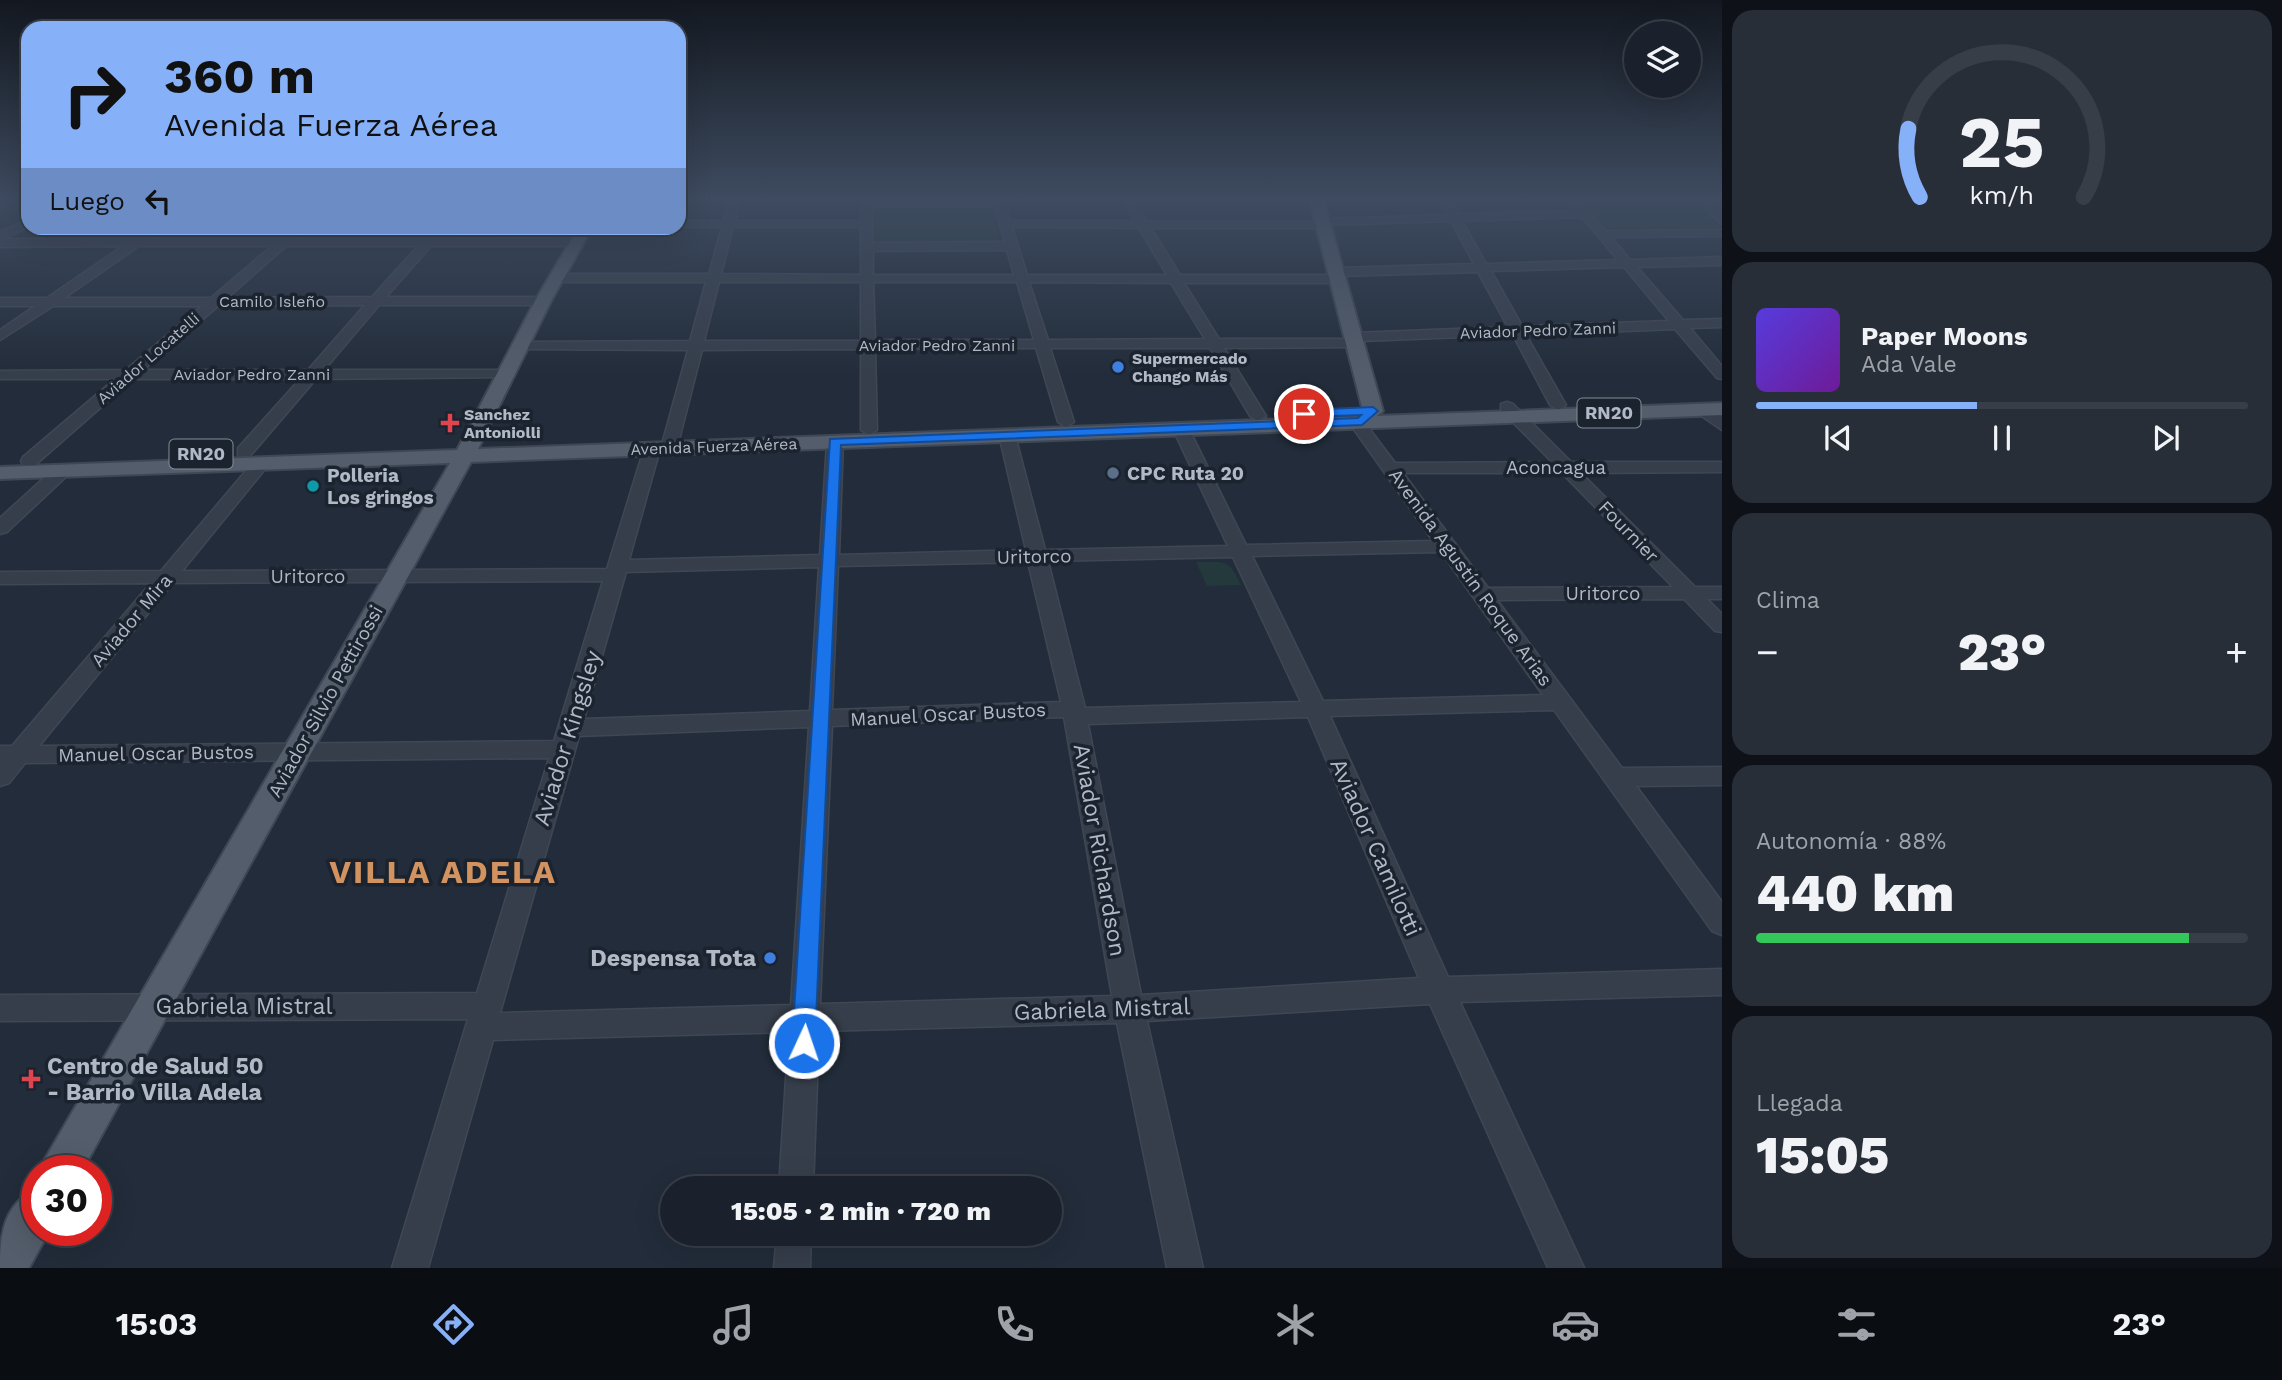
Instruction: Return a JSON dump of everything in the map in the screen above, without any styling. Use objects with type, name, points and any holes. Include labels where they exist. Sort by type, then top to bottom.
[{"type":"main road","name":"Aviador Silvio Pettirossi","points":[[69,1155],[467,449],[568,257]]},
{"type":"main road","name":"Avenida Agustín Roque Arias","points":[[1332,257],[1354,340],[1367,416]]},
{"type":"main road","name":"Avenida Fuerza Aérea","points":[[1512,412],[1558,405],[1722,399]]},
{"type":"main road","name":"Avenida Fuerza Aérea","points":[[664,444],[869,430],[1258,415],[1367,416],[1722,409]]},
{"type":"main road","name":"Avenida Fuerza Aérea","points":[[0,462],[835,442],[1181,429],[1367,416]]},
{"type":"main road","points":[[935,438],[1061,429],[1066,428],[1066,422]]},
{"type":"main road","name":"Avenida Fuerza Aérea","points":[[0,473],[253,457]]},
{"type":"main road","points":[[4,1268],[21,1239]]},
{"type":"street","points":[[0,336],[115,257]]},
{"type":"street","name":"Aviador Locatelli","points":[[29,461],[265,257]]},
{"type":"street","name":"Aviador Mira","points":[[0,777],[9,755],[167,577],[312,374],[415,257]]},
{"type":"street","name":"Aviador Kingsley","points":[[410,1268],[618,570],[697,345],[720,257]]},
{"type":"street","points":[[866,257],[869,430]]},
{"type":"street","points":[[1015,257],[1066,422]]},
{"type":"street","points":[[1162,257],[1258,415]]},
{"type":"street","points":[[1477,257],[1558,405]]},
{"type":"street","points":[[1623,257],[1722,375]]},
{"type":"street","points":[[556,278],[1338,276],[1483,268],[1722,261]]},
{"type":"street","name":"Camilo Isleño","points":[[0,302],[543,301]]},
{"type":"street","name":"Aviador Pedro Zanni","points":[[520,346],[1215,344],[1722,323]]},
{"type":"street","name":"Aviador Pedro Zanni","points":[[0,374],[505,374]]},
{"type":"street","points":[[1702,409],[1722,425]]},
{"type":"street","name":"Fournier","points":[[1512,412],[1722,626]]},
{"type":"street","name":"Avenida Agustín Roque Arias","points":[[1367,416],[1363,431],[1722,923]]},
{"type":"street","name":"Aviador Camilotti","points":[[1181,429],[1237,551],[1315,708],[1438,990],[1566,1268]]},
{"type":"street","name":"Aviador Richardson","points":[[1006,435],[1039,555],[1075,712],[1129,1009],[1185,1268]]},
{"type":"street","points":[[797,1176],[835,442]]},
{"type":"street","name":"Aconcagua","points":[[1391,468],[1722,467]]},
{"type":"street","points":[[0,528],[63,470]]},
{"type":"street","name":"Uritorco","points":[[0,578],[396,576],[828,561],[1448,546]]},
{"type":"street","name":"Uritorco","points":[[1483,594],[1722,593]]},
{"type":"street","name":"Manuel Oscar Bustos","points":[[9,755],[297,751],[567,738],[821,720],[1563,702]]},
{"type":"street","points":[[1618,777],[1722,776]]},
{"type":"street","name":"Gabriela Mistral","points":[[0,1008],[153,1006],[484,1017],[805,1019],[1129,1009],[1438,990],[1722,982]]},
{"type":"street","points":[[792,1268],[793,1246]]},
{"type":"green space","points":[[1196,562],[1224,563],[1233,570],[1241,585],[1207,586]]},
{"type":"place","name":"Supermercado Chango Más","points":[[1118,367]]},
{"type":"place","name":"Sanchez Antoniolli","points":[[450,423]]},
{"type":"place","name":"CPC Ruta 20","points":[[1113,473]]},
{"type":"place","name":"Polleria Los gringos","points":[[313,486]]},
{"type":"place","name":"Despensa Tota","points":[[770,958]]},
{"type":"place","name":"Centro de Salud 50 - Barrio Villa Adela","points":[[31,1079]]},
{"type":"district","name":"VILLA ADELA","points":[[443,872]]},
{"type":"route","points":[[804,1043],[835,442],[1362,421],[1373,411],[1304,414]]}]
